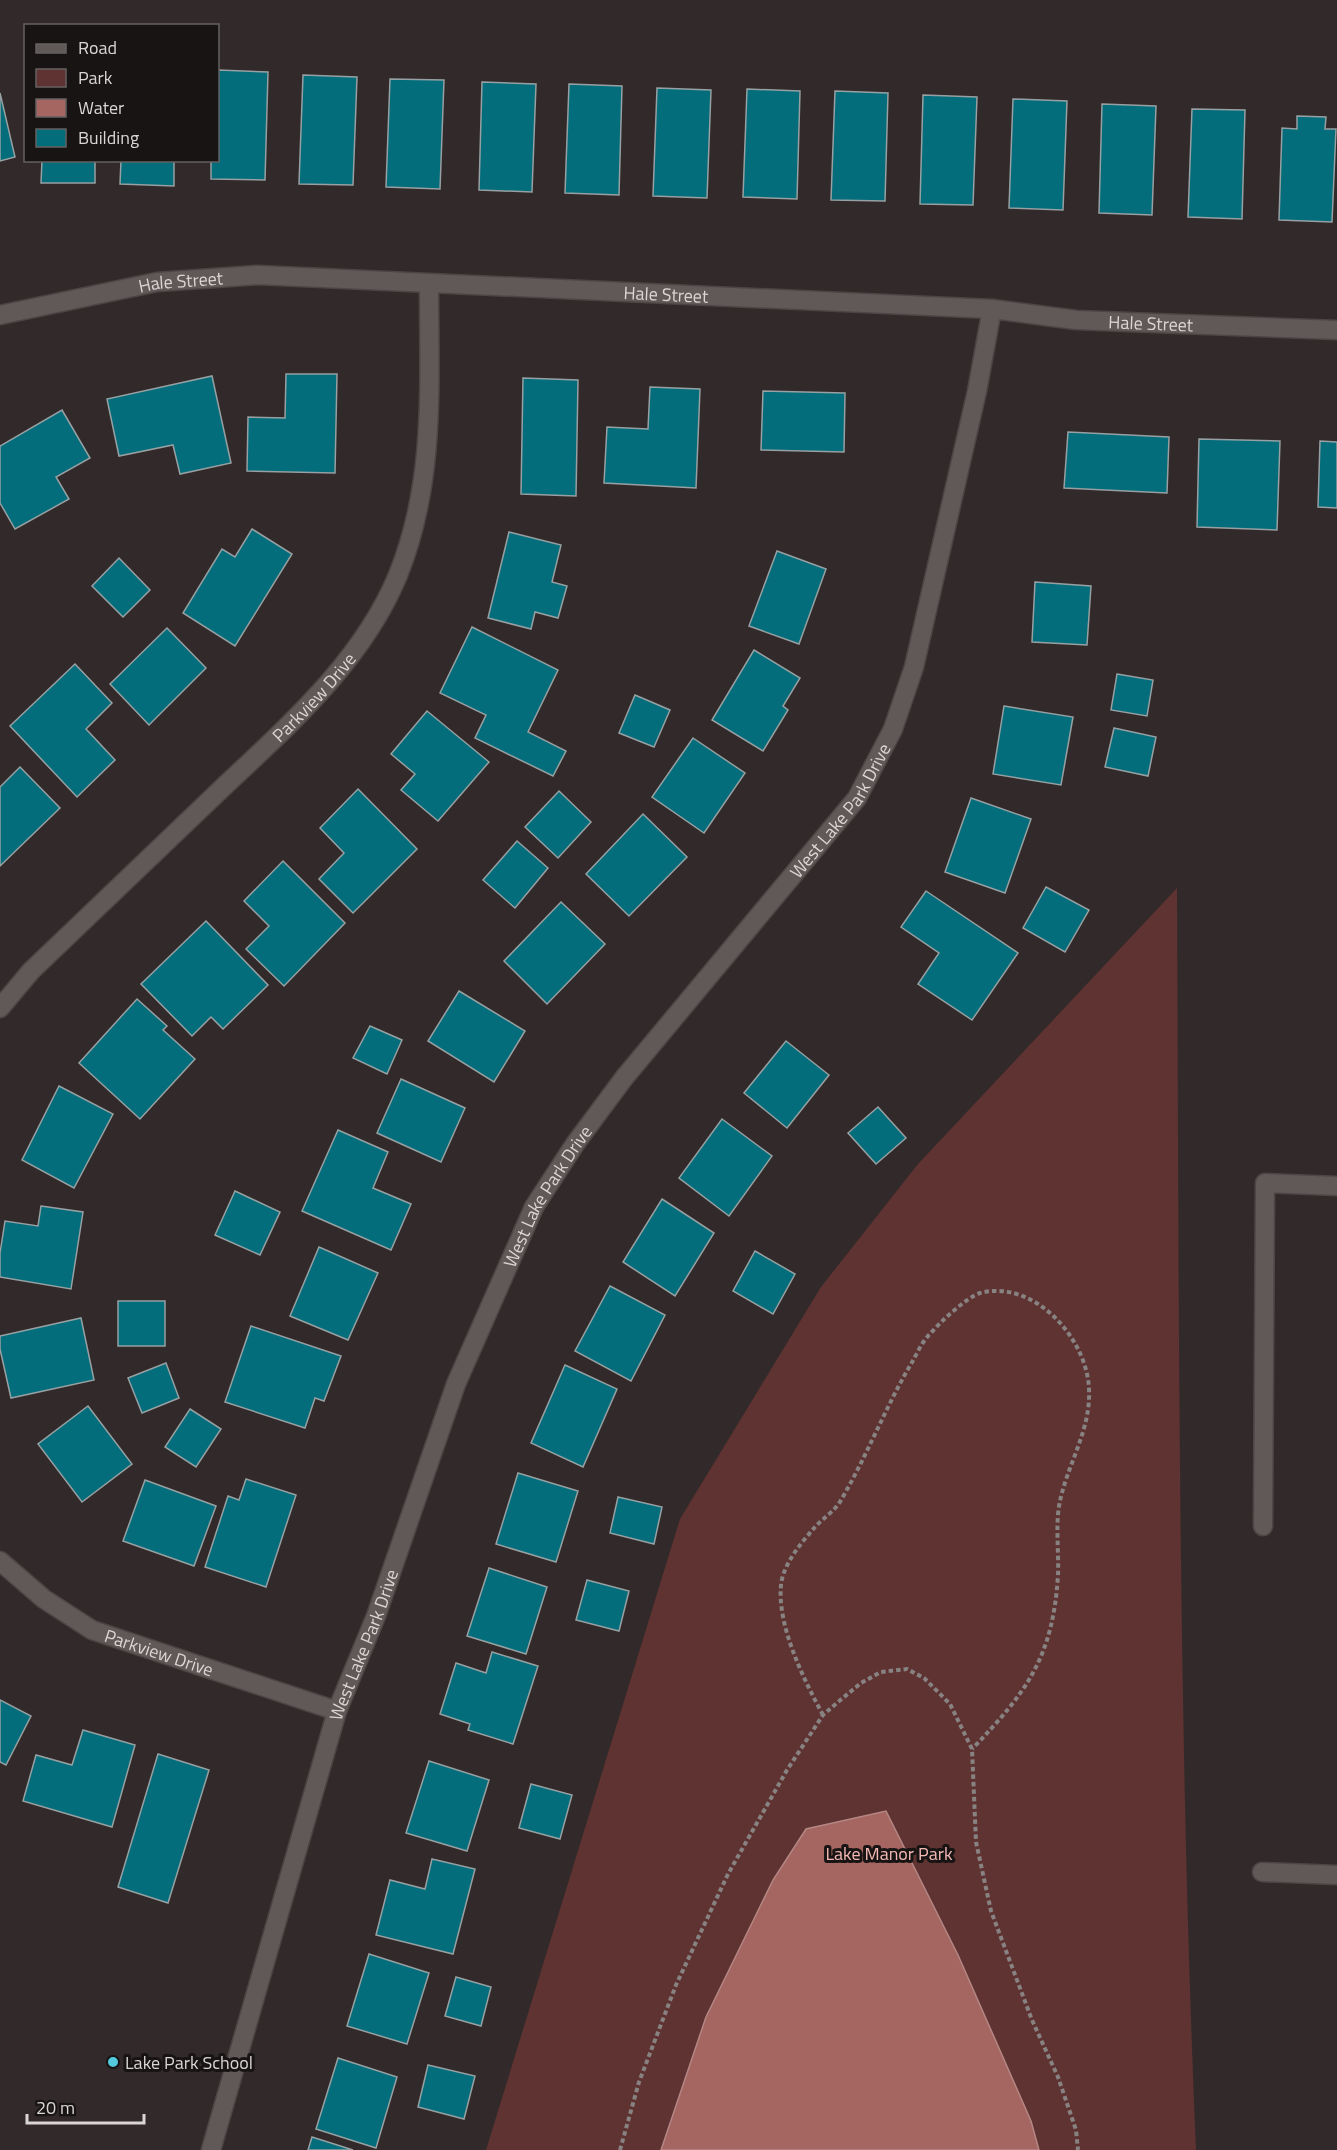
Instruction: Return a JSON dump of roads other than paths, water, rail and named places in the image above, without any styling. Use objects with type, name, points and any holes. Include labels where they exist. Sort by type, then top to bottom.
[{"type":"street","name":"Hale Street","points":[[0,315],[157,282],[258,275],[429,285],[992,309],[1076,320],[1337,330]]},
{"type":"street","name":"Parkview Drive","points":[[0,1008],[31,971],[302,711],[348,660],[377,615],[398,576],[423,488],[430,441],[429,285]]},
{"type":"street","name":"West Lake Park Drive","points":[[211,2150],[337,1711],[376,1616],[456,1384],[534,1207],[575,1143],[624,1078],[857,798],[893,729],[914,667],[977,392],[992,309]]},
{"type":"street","points":[[1263,1526],[1265,1183],[1337,1186]]},
{"type":"street","name":"Parkview Drive","points":[[0,1561],[44,1599],[92,1630],[337,1711]]},
{"type":"street","points":[[1262,1872],[1337,1875]]},
{"type":"water","points":[[886,1811],[958,1955],[1031,2121],[1039,2150],[661,2150],[706,2017],[773,1880],[806,1829]]},
{"type":"place","name":"Lake Park School","points":[[113,2062]]},
{"type":"park label","name":"Lake Manor Park","points":[[889,1853]]}]
